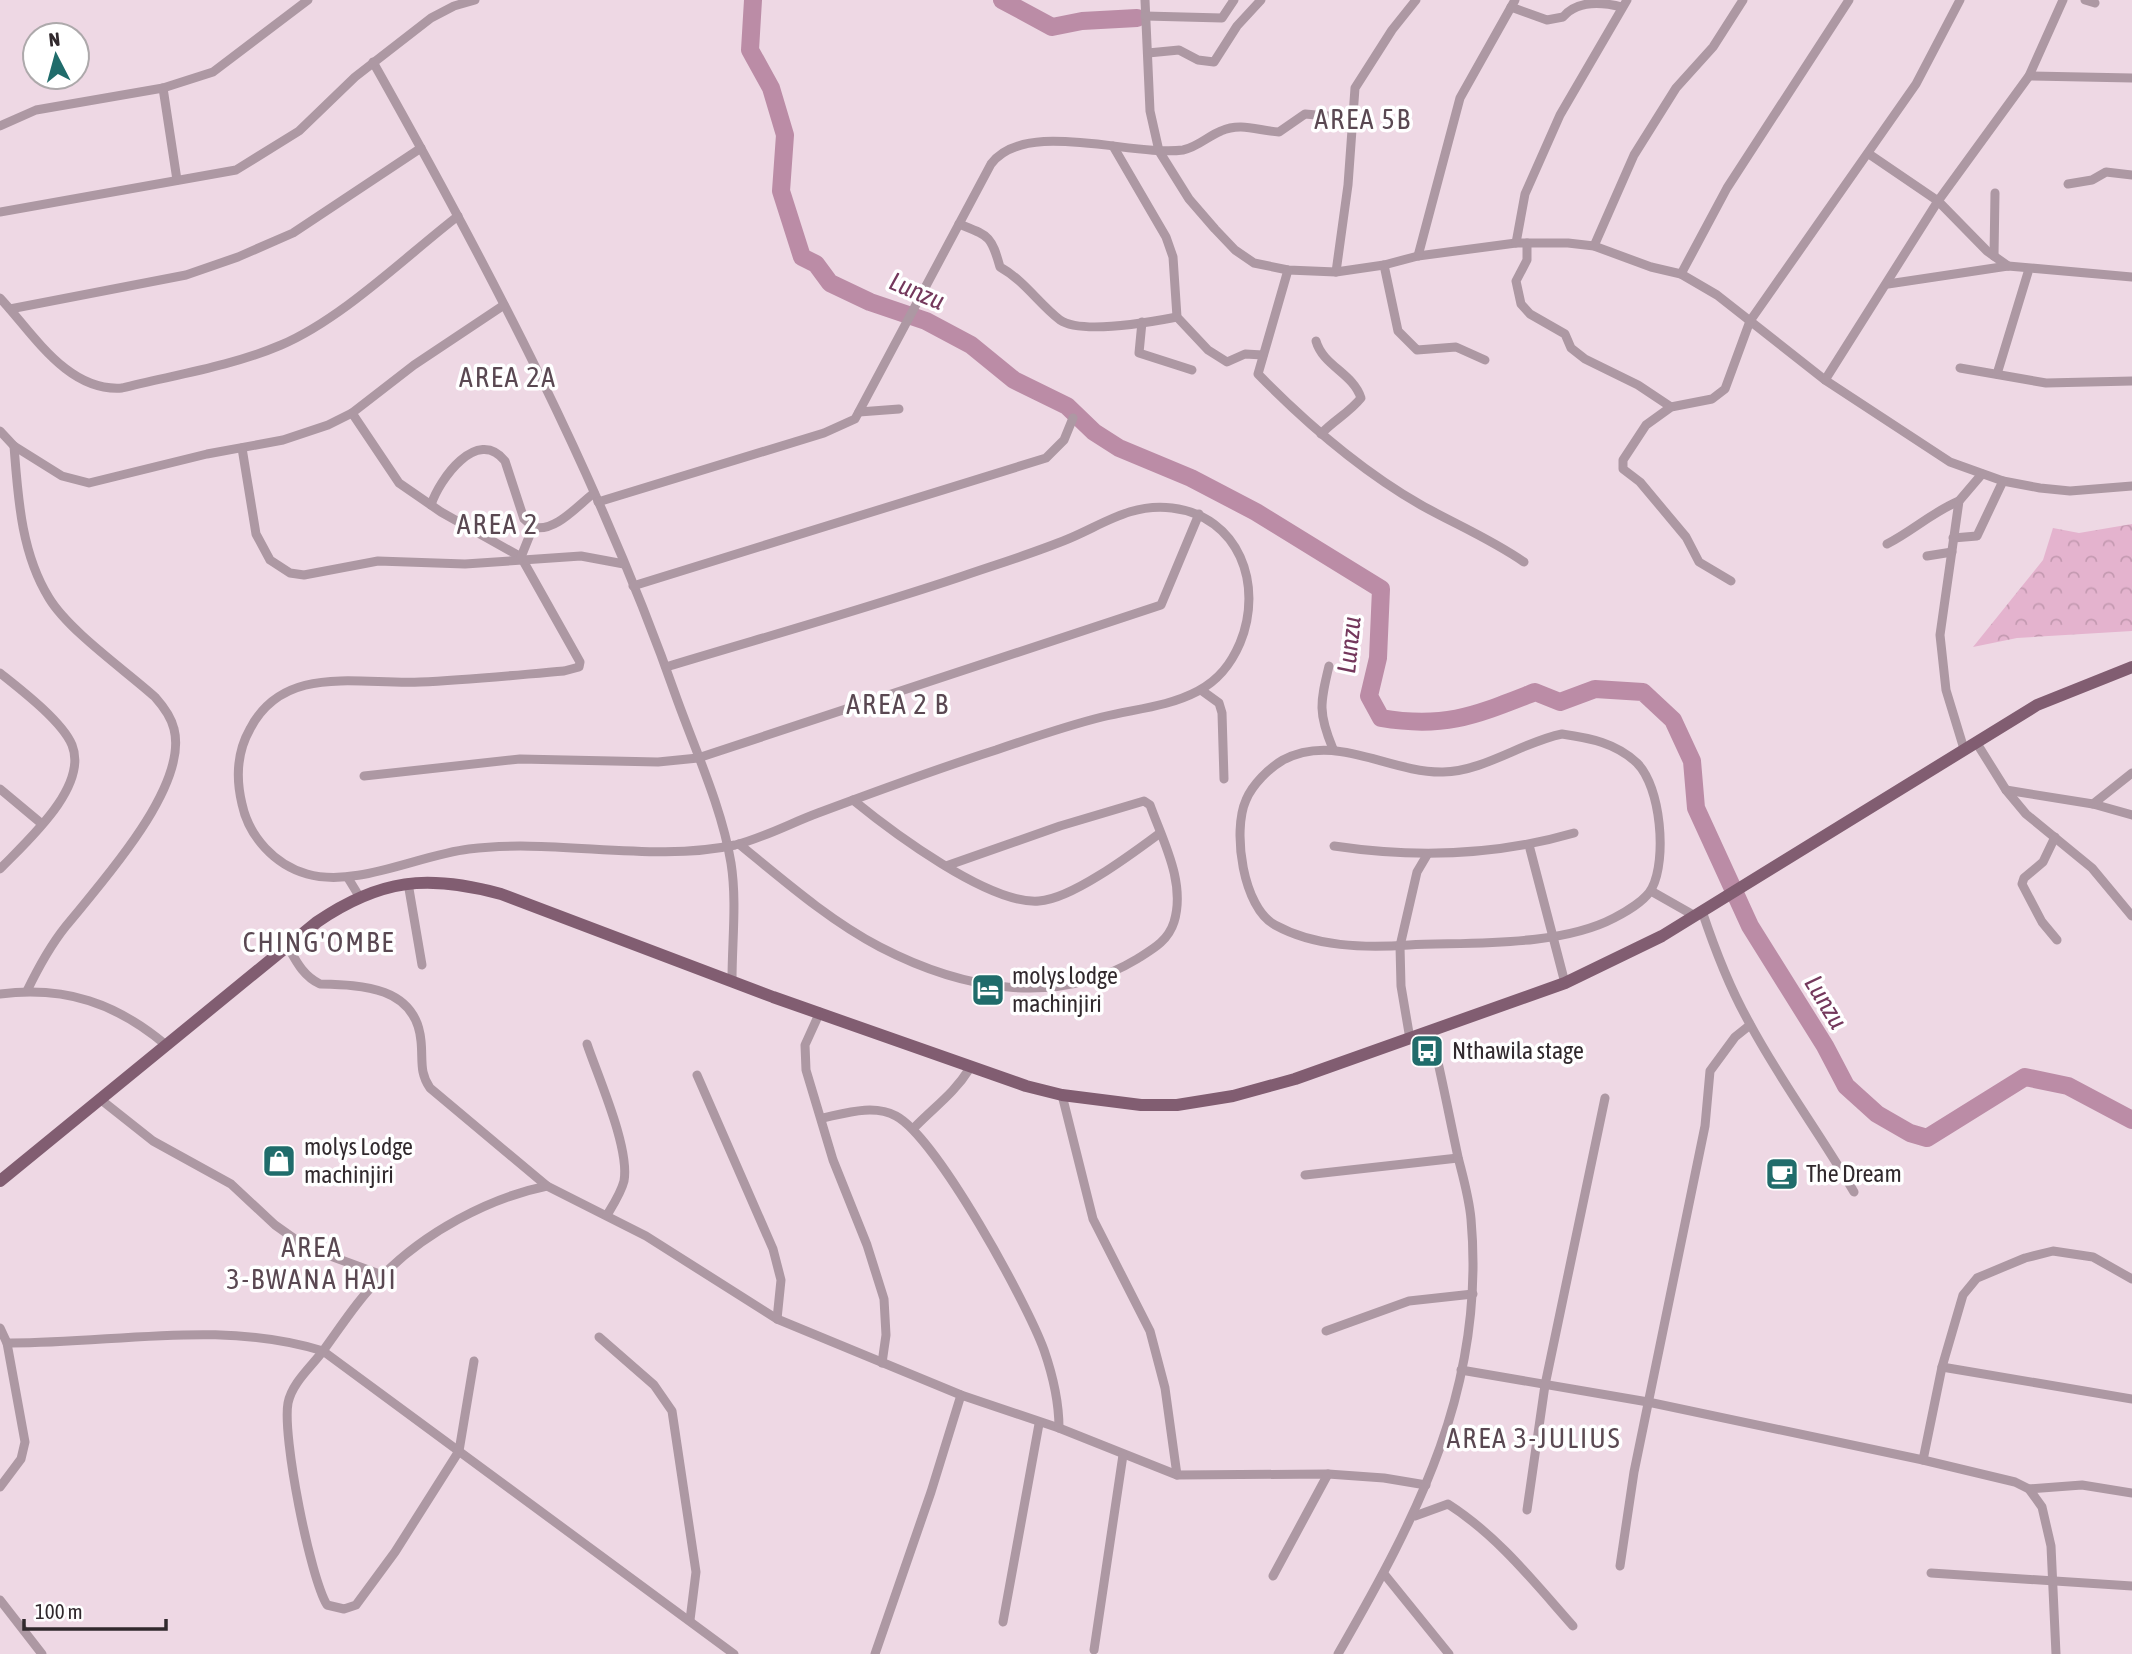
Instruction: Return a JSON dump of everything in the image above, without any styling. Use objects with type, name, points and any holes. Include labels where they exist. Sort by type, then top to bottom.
[{"type":"main road","points":[[0,1181],[287,945],[359,896],[408,883],[465,884],[501,894],[970,1068],[1062,1095],[1141,1105],[1177,1105],[1233,1096],[1431,1032],[1565,984],[1628,955],[2037,705],[2132,667]]},
{"type":"street","points":[[0,126],[36,110],[163,88],[222,67],[308,0]]},
{"type":"street","points":[[0,212],[177,180],[217,176],[252,162],[299,131],[373,62],[442,11],[475,0]]},
{"type":"street","points":[[1145,0],[1150,111],[1159,150],[1189,199],[1225,242],[1254,263],[1289,270],[1336,272],[1384,265],[1418,256],[1516,243],[1594,246],[1651,267],[1681,274],[1717,295],[1825,380],[1925,449],[2003,481],[2070,491],[2132,486]]},
{"type":"street","points":[[1144,16],[1222,18],[1234,0]]},
{"type":"street","points":[[1148,53],[1179,50],[1198,60],[1214,62],[1237,26],[1261,0]]},
{"type":"street","points":[[1336,272],[1348,185],[1355,88],[1392,30],[1416,0]]},
{"type":"street","points":[[1594,246],[1634,155],[1676,88],[1713,47],[1743,0]]},
{"type":"street","points":[[1681,274],[1727,188],[1849,0]]},
{"type":"street","points":[[1731,581],[1699,562],[1686,537],[1621,464],[1646,425],[1671,407],[1713,399],[1721,393],[1750,321],[1869,154],[1933,55],[1960,0]]},
{"type":"street","points":[[1825,380],[1938,201],[2029,76],[2063,0]]},
{"type":"street","points":[[1418,256],[1460,98],[1513,3],[1547,20],[1563,18],[1571,8],[1577,6],[1625,4],[1560,115],[1525,194],[1516,243]]},
{"type":"street","points":[[373,62],[504,305],[596,497],[666,667],[728,846],[733,888],[732,980]]},
{"type":"street","points":[[2029,76],[2132,78]]},
{"type":"street","points":[[163,88],[177,180]]},
{"type":"street","points":[[431,505],[447,472],[470,454],[492,451],[505,461],[524,519],[533,527],[546,528],[596,497],[849,424],[859,412],[992,164],[1004,149],[1028,143],[1159,150],[1191,148],[1221,131],[1237,127],[1279,132],[1305,114],[1351,118]]},
{"type":"street","points":[[1113,146],[1166,237],[1173,257],[1177,317],[1208,349],[1227,362],[1245,354],[1264,355]]},
{"type":"street","points":[[10,309],[186,275],[238,257],[293,233],[421,148]]},
{"type":"street","points":[[1869,154],[1938,201],[1994,256],[2008,266]]},
{"type":"street","points":[[2068,184],[2092,180],[2106,172],[2132,175]]},
{"type":"street","points":[[1994,256],[1995,193]]},
{"type":"street","points":[[0,298],[47,354],[87,382],[103,387],[122,388],[254,355],[283,344],[314,328],[458,216]]},
{"type":"street","points":[[959,224],[986,233],[993,244],[1000,267],[1021,279],[1041,304],[1063,321],[1080,327],[1177,317]]},
{"type":"street","points":[[1527,243],[1527,260],[1516,281],[1521,304],[1530,314],[1565,334],[1572,348],[1585,359],[1638,386],[1671,407]]},
{"type":"street","points":[[1384,265],[1398,331],[1417,350],[1455,347],[1485,360]]},
{"type":"street","points":[[1888,284],[2008,266],[2132,277]]},
{"type":"street","points":[[1997,374],[2029,269]]},
{"type":"street","points":[[1289,270],[1258,374],[1321,433],[1408,497],[1524,562]]},
{"type":"street","points":[[0,431],[14,446],[62,476],[89,484],[305,434],[352,413],[414,365],[504,305]]},
{"type":"street","points":[[1142,322],[1139,353],[1192,370]]},
{"type":"street","points":[[1316,341],[1320,354],[1358,387],[1361,398],[1348,414],[1331,423],[1321,433]]},
{"type":"street","points":[[1960,368],[2060,384],[2132,381]]},
{"type":"street","points":[[859,412],[899,409]]},
{"type":"street","points":[[352,413],[391,476],[431,505],[523,559],[578,656],[579,667],[564,671],[432,682],[325,680],[285,691],[250,728],[239,757],[238,778],[248,825],[263,846],[301,873],[324,878],[348,878],[447,852],[509,845],[646,849],[739,844],[853,800],[1049,733],[1099,718],[1173,702],[1201,690],[1216,680],[1232,662],[1244,632],[1250,584],[1234,541],[1219,525],[1199,514],[1171,508],[1125,510],[1069,538],[966,575],[666,667]]},
{"type":"street","points":[[634,586],[1046,458],[1064,440],[1073,418]]},
{"type":"street","points":[[14,446],[21,515],[29,552],[50,600],[63,616],[155,696],[166,710],[176,740],[166,778],[146,824],[110,874],[52,945],[27,990]]},
{"type":"street","points":[[243,449],[256,534],[270,560],[290,573],[304,575],[378,561],[443,565],[594,556],[624,564]]},
{"type":"street","points":[[1888,544],[1909,533],[1933,512],[1959,501],[1982,474]]},
{"type":"street","points":[[1954,538],[1977,536],[2003,481]]},
{"type":"street","points":[[1959,501],[1940,652],[1949,701],[1964,749]]},
{"type":"street","points":[[364,776],[520,759],[658,762],[698,758],[1161,604],[1199,514]]},
{"type":"street","points":[[523,559],[533,527]]},
{"type":"street","points":[[1927,556],[1952,552]]},
{"type":"street","points":[[1329,666],[1319,701],[1321,720],[1333,749]]},
{"type":"street","points":[[0,673],[62,730],[72,744],[74,771],[66,791],[43,824],[0,869]]},
{"type":"street","points":[[1201,690],[1219,704],[1222,713],[1224,779]]},
{"type":"street","points":[[1562,734],[1589,738],[1622,750],[1640,765],[1649,783],[1662,851],[1651,891],[1612,919],[1592,927],[1553,935],[1400,946],[1326,943],[1289,931],[1264,918],[1249,892],[1242,851],[1245,800],[1265,774],[1282,760],[1310,751],[1333,749],[1414,769],[1444,772],[1475,766],[1537,739],[1562,734]]},
{"type":"street","points":[[1976,742],[2006,790],[2026,814],[2092,868],[2132,916]]},
{"type":"street","points":[[2093,804],[2132,774]]},
{"type":"street","points":[[0,789],[43,824]]},
{"type":"street","points":[[2006,790],[2093,804],[2132,815]]},
{"type":"street","points":[[853,800],[913,848],[1001,893],[1028,901],[1041,901],[1080,885],[1160,833]]},
{"type":"street","points":[[739,844],[792,886],[879,947],[969,980],[1014,988],[1053,989],[1126,966],[1164,941],[1174,923],[1177,892],[1171,859],[1150,805],[1144,801],[1060,826],[946,866]]},
{"type":"street","points":[[1334,846],[1427,855],[1529,845],[1574,833]]},
{"type":"street","points":[[2055,838],[2043,862],[2024,878],[2022,884],[2036,913],[2057,940]]},
{"type":"street","points":[[1529,845],[1565,984]]},
{"type":"street","points":[[1410,1039],[1401,986],[1400,946],[1417,872],[1427,855]]},
{"type":"street","points":[[348,878],[359,896]]},
{"type":"street","points":[[408,883],[422,965]]},
{"type":"street","points":[[1651,891],[1698,913],[1750,1024],[1822,1136],[1854,1192]]},
{"type":"street","points":[[287,945],[305,975],[314,981],[320,984],[366,985],[402,1003],[417,1025],[421,1039],[421,1067],[430,1088],[547,1186],[672,1251],[777,1319],[961,1395],[1039,1424],[1059,1428],[1177,1475],[1328,1474],[1384,1478],[1426,1485]]},
{"type":"street","points":[[0,994],[27,990],[70,997],[113,1009],[132,1017],[166,1045]]},
{"type":"street","points":[[820,1012],[804,1054],[833,1160],[867,1245],[884,1299],[886,1335],[882,1363]]},
{"type":"street","points":[[1620,1566],[1648,1402],[1704,1126],[1710,1071],[1735,1037],[1750,1024]]},
{"type":"street","points":[[1338,1654],[1385,1575],[1415,1516],[1442,1447],[1461,1370],[1473,1294],[1471,1220],[1431,1032]]},
{"type":"street","points":[[587,1044],[613,1121],[625,1171],[623,1184],[607,1215]]},
{"type":"street","points":[[913,1129],[934,1107],[954,1093],[970,1068]]},
{"type":"street","points":[[697,1075],[773,1249],[781,1280],[777,1319]]},
{"type":"street","points":[[1062,1095],[1093,1219],[1150,1331],[1165,1388],[1177,1475]]},
{"type":"street","points":[[1527,1510],[1545,1385],[1605,1098]]},
{"type":"street","points":[[100,1099],[153,1141],[230,1184],[275,1225],[306,1247],[382,1275]]},
{"type":"street","points":[[823,1118],[858,1111],[882,1111],[895,1115],[924,1140],[997,1257],[1043,1347],[1059,1403],[1059,1428]]},
{"type":"street","points":[[1305,1175],[1458,1158]]},
{"type":"street","points":[[474,1361],[459,1451],[395,1552],[356,1605],[344,1609],[327,1605],[309,1544],[287,1426],[292,1394],[352,1309],[382,1275],[420,1243],[510,1196],[547,1186]]},
{"type":"street","points":[[1923,1460],[1942,1367],[1963,1295],[1971,1284],[1986,1273],[2039,1254],[2067,1251],[2093,1258],[2132,1279]]},
{"type":"street","points":[[1326,1331],[1409,1301],[1473,1294]]},
{"type":"street","points":[[0,1328],[6,1343],[25,1442],[21,1459],[0,1487]]},
{"type":"street","points":[[6,1343],[182,1334],[272,1340],[323,1351],[734,1654]]},
{"type":"street","points":[[600,1337],[654,1385],[672,1411],[696,1572],[690,1620]]},
{"type":"street","points":[[1942,1367],[2132,1399]]},
{"type":"street","points":[[1461,1370],[1648,1402],[2015,1482],[2029,1489],[2042,1507],[2048,1528],[2055,1582],[2056,1654]]},
{"type":"street","points":[[875,1654],[961,1395]]},
{"type":"street","points":[[1003,1622],[1039,1424]]},
{"type":"street","points":[[1094,1650],[1123,1455]]},
{"type":"street","points":[[1273,1576],[1328,1474]]},
{"type":"street","points":[[2029,1489],[2082,1485],[2132,1493]]},
{"type":"street","points":[[1415,1516],[1448,1504],[1472,1519],[1495,1539],[1573,1626]]},
{"type":"street","points":[[1931,1573],[2132,1586]]},
{"type":"street","points":[[1385,1575],[1449,1654]]},
{"type":"street","points":[[0,1600],[42,1654]]},
{"type":"green space","points":[[2132,524],[2132,631],[2017,638],[1973,647],[2043,560],[2053,528],[2079,533]]},
{"type":"waterway","name":"Lunzu","points":[[753,0],[750,50],[771,88],[785,135],[781,191],[802,257],[816,264],[830,283],[870,302],[926,321],[971,345],[1014,380],[1067,406],[1094,432],[1119,448],[1191,478],[1256,512],[1381,589],[1378,658],[1369,696],[1381,718],[1424,722],[1460,718],[1535,692],[1560,702],[1595,689],[1643,692],[1673,720],[1692,761],[1696,808],[1750,926],[1825,1046],[1846,1086],[1877,1114],[1910,1133],[1927,1138],[2025,1077],[2068,1086],[2132,1120]]},
{"type":"waterway","points":[[1002,0],[1052,27],[1082,21],[1137,18]]},
{"type":"place","name":"molys lodge machinjiri","points":[[988,990]]},
{"type":"place","name":"Nthawila stage","points":[[1427,1051]]},
{"type":"place","name":"molys Lodge machinjiri","points":[[279,1161]]},
{"type":"place","name":"The Dream","points":[[1782,1174]]},
{"type":"district","name":"AREA 5B","points":[[1363,119]]},
{"type":"district","name":"AREA 2A","points":[[508,377]]},
{"type":"district","name":"AREA 2","points":[[498,524]]},
{"type":"district","name":"AREA 2 B","points":[[898,704]]},
{"type":"district","name":"CHING'OMBE","points":[[319,942]]},
{"type":"district","name":"AREA 3-BWANA HAJI","points":[[312,1263]]},
{"type":"district","name":"AREA 3-JULIUS","points":[[1534,1438]]}]
